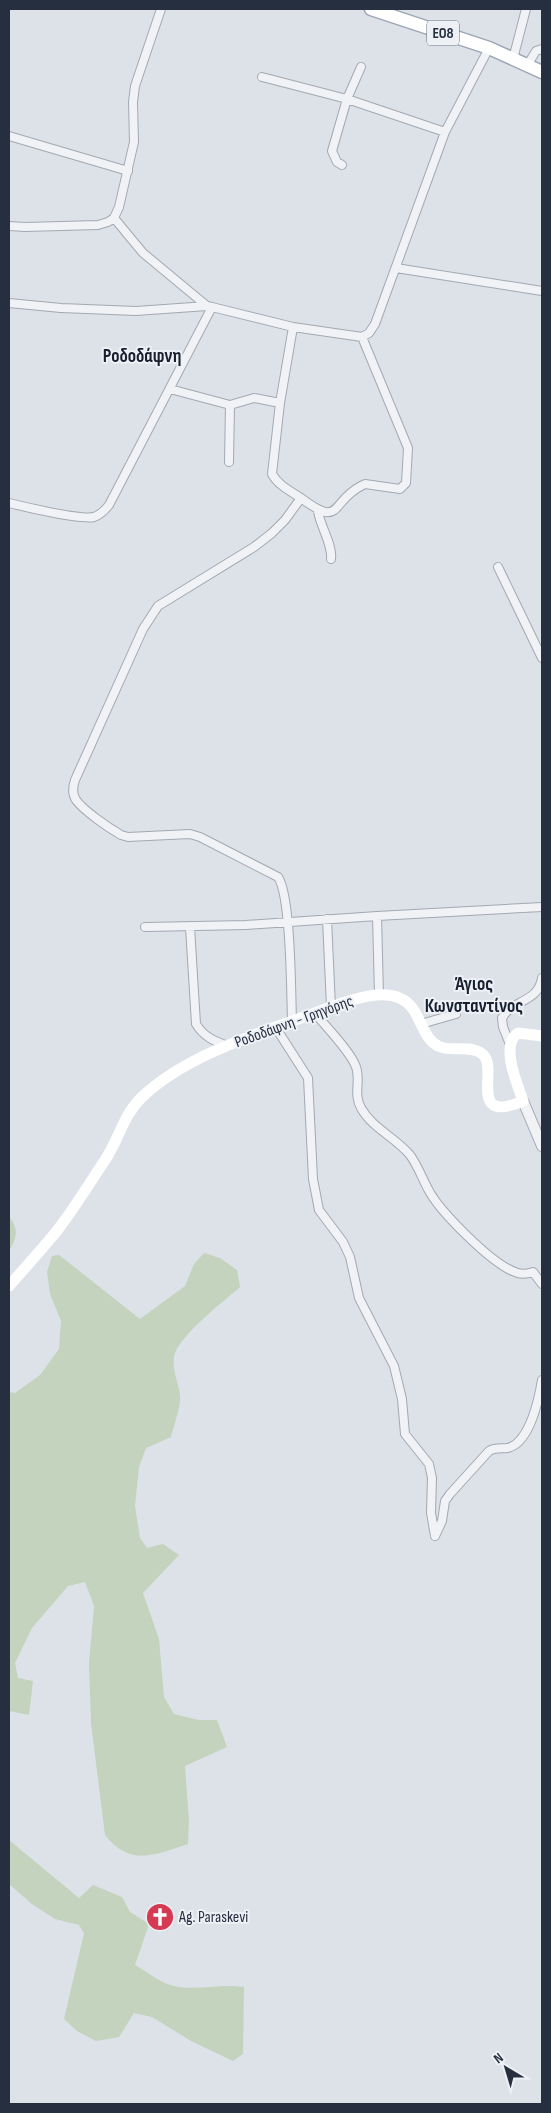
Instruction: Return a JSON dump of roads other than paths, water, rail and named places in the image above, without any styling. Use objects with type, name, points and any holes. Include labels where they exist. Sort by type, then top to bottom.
[{"type":"main road","name":"ΕΟ8","points":[[372,9],[489,48],[528,64],[542,72]]},
{"type":"main road","name":"Ροδοδάφνη - Γρηγόρης","points":[[9,1286],[56,1232],[76,1204],[107,1158],[129,1112],[141,1098],[183,1069],[228,1046],[350,1000],[379,995],[393,996],[406,1002],[413,1008],[430,1040],[440,1048],[472,1050],[484,1056],[487,1061],[487,1091],[494,1103],[506,1107],[522,1101]]},
{"type":"main road","points":[[522,1101],[512,1066],[510,1042],[518,1032],[542,1036]]},
{"type":"street","points":[[9,226],[98,225],[114,218],[119,207],[134,142],[132,113],[135,86],[161,9]]},
{"type":"street","points":[[513,59],[526,9]]},
{"type":"street","points":[[9,303],[69,309],[136,311],[210,307],[293,327],[362,337],[369,333],[375,324],[445,132],[489,48]]},
{"type":"street","points":[[528,64],[536,51],[542,49]]},
{"type":"street","points":[[342,165],[334,157],[332,151],[347,99],[361,67]]},
{"type":"street","points":[[262,77],[347,99],[445,132]]},
{"type":"street","points":[[9,136],[128,171]]},
{"type":"street","points":[[114,218],[143,253],[210,307]]},
{"type":"street","points":[[396,268],[542,291]]},
{"type":"street","points":[[9,503],[79,517],[93,517],[103,512],[109,505],[170,389],[210,307]]},
{"type":"street","points":[[293,327],[280,403],[272,474],[282,486],[318,511],[328,513],[365,484],[400,489],[406,482],[408,448],[362,337]]},
{"type":"street","points":[[170,389],[230,405],[254,398],[280,403]]},
{"type":"street","points":[[229,462],[230,405]]},
{"type":"street","points":[[292,1021],[284,887],[278,876],[200,837],[190,834],[128,837],[121,835],[75,799],[74,785],[143,629],[154,610],[180,591],[254,547],[285,520],[301,498]]},
{"type":"street","points":[[318,511],[332,559]]},
{"type":"street","points":[[498,567],[542,658]]},
{"type":"street","points":[[145,928],[287,922],[542,907]]},
{"type":"street","points":[[377,916],[379,995]]},
{"type":"street","points":[[327,919],[331,1007]]},
{"type":"street","points":[[190,927],[196,1024],[208,1038],[228,1046]]},
{"type":"street","points":[[510,1042],[503,1028],[502,1018],[508,1010],[532,997],[538,990],[542,978]]},
{"type":"street","points":[[315,1013],[352,1059],[356,1068],[356,1094],[361,1109],[369,1119],[409,1154],[422,1174],[428,1189],[448,1216],[474,1243],[506,1268],[519,1274],[533,1272],[542,1268]]},
{"type":"street","points":[[421,1024],[456,1014]]},
{"type":"street","points":[[276,1028],[308,1078],[314,1179],[319,1210],[340,1236],[347,1250],[359,1298],[394,1366],[402,1399],[405,1434],[429,1464],[432,1478],[431,1513],[435,1536],[442,1521],[445,1501],[450,1494],[489,1451],[496,1448],[508,1448],[528,1428],[536,1412],[542,1380]]},
{"type":"street","points":[[522,1101],[542,1146]]},
{"type":"street","points":[[533,1272],[542,1284]]},
{"type":"place","name":"Ag. Paraskevi","points":[[160,1917]]},
{"type":"district","name":"Ροδοδάφνη","points":[[142,356]]},
{"type":"district","name":"Άγιος Κωνσταντίνος","points":[[474,995]]}]
